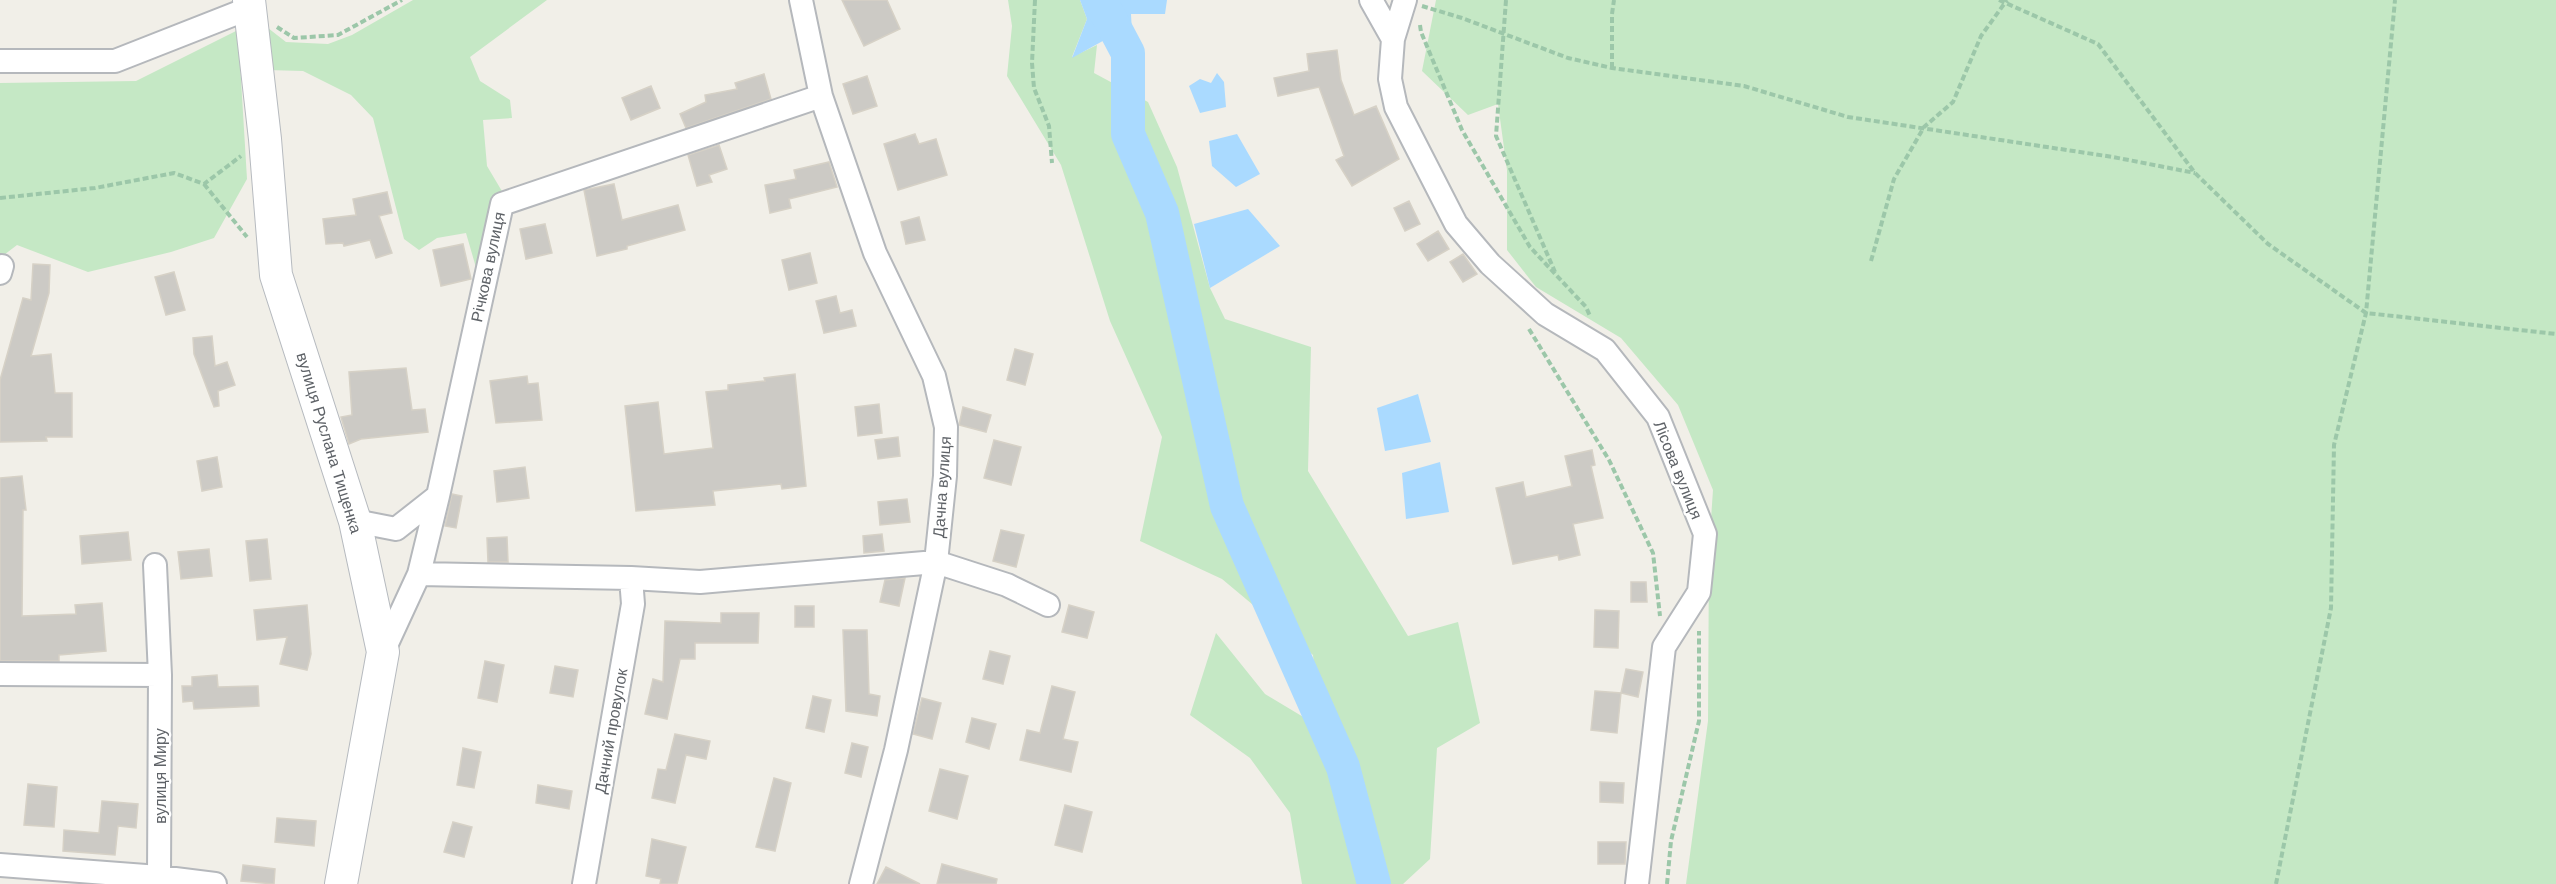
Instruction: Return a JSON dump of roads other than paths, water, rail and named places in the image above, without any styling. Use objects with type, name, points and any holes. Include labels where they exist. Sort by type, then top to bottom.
[{"type":"street","name":"Дачна вулиця","points":[[801,0],[821,96],[875,253],[934,376],[946,427],[945,476],[936,562],[896,750],[861,884]]},
{"type":"street","points":[[1371,0],[1394,39]]},
{"type":"street","points":[[0,61],[115,61],[249,4]]},
{"type":"street","name":"вулиця Руслана Тищенка","points":[[249,4],[265,139],[276,275],[355,521],[384,652],[340,884]]},
{"type":"street","name":"Лісова вулиця","points":[[1415,4],[1394,39],[1390,79],[1396,106],[1456,224],[1490,264],[1545,314],[1605,350],[1658,417],[1705,534],[1698,591],[1664,647],[1636,884]]},
{"type":"street","name":"Річкова вулиця","points":[[384,652],[418,574],[438,496],[502,204],[821,96]]},
{"type":"street","points":[[355,521],[396,529],[438,496]]},
{"type":"street","points":[[418,574],[631,578],[700,582],[936,562],[1007,585],[1048,605]]},
{"type":"street","name":"вулиця Миру","points":[[155,565],[160,675],[159,877]]},
{"type":"street","name":"Дачний провулок","points":[[584,884],[633,604],[631,578]]},
{"type":"street","points":[[0,674],[160,675]]},
{"type":"street","points":[[0,865],[159,877],[215,884]]},
{"type":"water","points":[[1080,0],[1167,0],[1165,14],[1131,14],[1135,92],[1120,76],[1110,37],[1072,58],[1087,19]]},
{"type":"water","points":[[1217,73],[1224,82],[1226,107],[1200,113],[1189,86],[1200,79],[1211,83]]},
{"type":"water","points":[[1237,134],[1260,174],[1236,187],[1212,166],[1209,141]]},
{"type":"water","points":[[1248,209],[1280,246],[1210,288],[1194,224]]},
{"type":"water","points":[[1418,394],[1431,442],[1385,451],[1377,408]]},
{"type":"water","points":[[1440,462],[1449,512],[1406,519],[1402,473]]},
{"type":"waterway","points":[[1100,0],[1128,53],[1128,134],[1162,213],[1227,506],[1343,767],[1374,884]]}]
